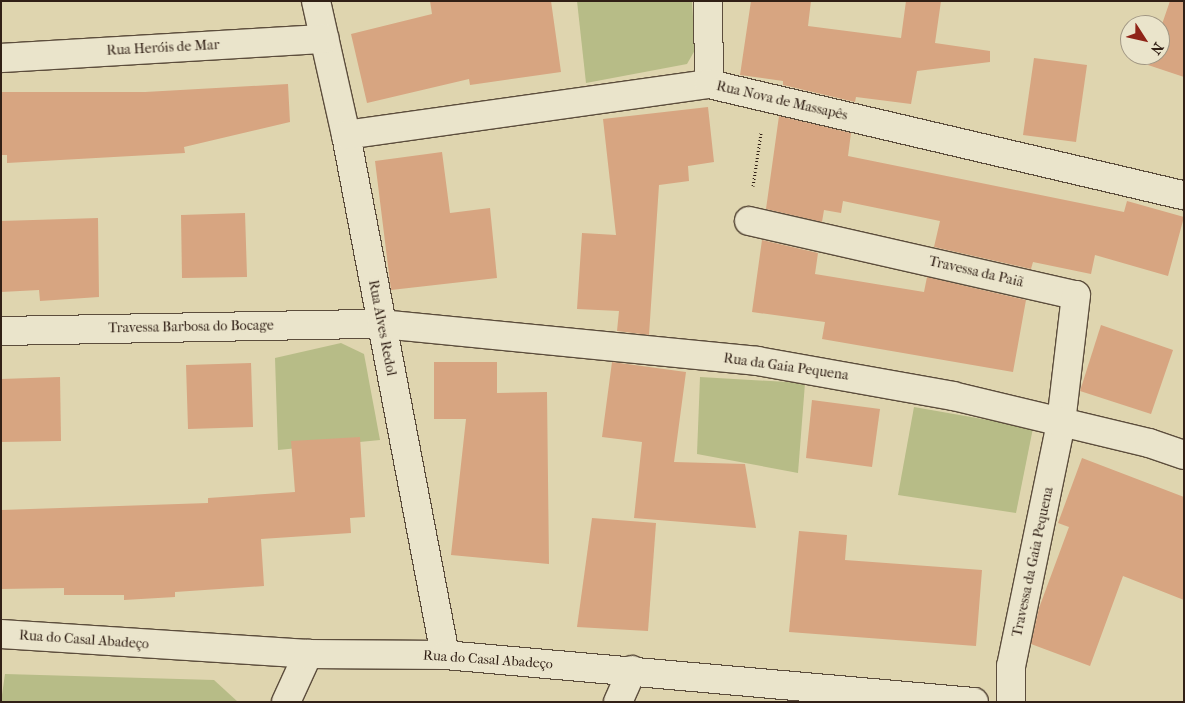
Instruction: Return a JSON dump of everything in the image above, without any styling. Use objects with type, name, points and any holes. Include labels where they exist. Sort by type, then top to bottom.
[{"type":"street","name":"Rua Alves Redol","points":[[316,1],[346,135],[444,656]]},
{"type":"street","points":[[708,1],[709,84]]},
{"type":"street","name":"Rua Heróis de Mar","points":[[1,58],[324,39]]},
{"type":"street","name":"Rua Nova de Massapês","points":[[346,135],[709,84],[1184,195]]},
{"type":"street","name":"Travessa da Paiã","points":[[749,221],[1076,295],[1061,423]]},
{"type":"street","name":"Travessa Barbosa do Bocage","points":[[1,331],[381,324]]},
{"type":"street","name":"Rua da Gaia Pequena","points":[[381,324],[784,365],[953,396],[1061,423],[1149,442],[1184,455]]},
{"type":"street","name":"Travessa da Gaia Pequena","points":[[1011,702],[1011,666],[1061,423]]},
{"type":"street","name":"Rua do Casal Abadeço","points":[[1,634],[308,654],[444,656],[632,670],[958,700]]},
{"type":"street","points":[[286,702],[308,654]]},
{"type":"street","points":[[618,702],[632,670]]},
{"type":"path","points":[[749,221],[766,97]]},
{"type":"green space","points":[[577,1],[692,1],[695,50],[687,64],[586,83]]},
{"type":"green space","points":[[341,343],[364,354],[380,440],[278,450],[275,358]]},
{"type":"green space","points":[[700,377],[805,383],[798,473],[697,454]]},
{"type":"green space","points":[[914,407],[1033,428],[1016,513],[898,495]]},
{"type":"green space","points":[[5,674],[214,680],[238,702],[1,702]]},
{"type":"building","points":[[430,1],[551,1],[561,72],[470,85],[469,79],[367,103],[351,34],[432,14]]},
{"type":"building","points":[[751,1],[811,1],[808,26],[901,38],[906,1],[941,1],[935,43],[990,51],[990,62],[917,71],[911,104],[856,97],[855,102],[783,85],[783,81],[740,75]]},
{"type":"building","points":[[1170,1],[1184,1],[1184,77],[1148,65],[1170,65],[1170,15],[1165,15]]},
{"type":"building","points":[[1034,58],[1087,65],[1076,142],[1023,135]]},
{"type":"building","points":[[288,84],[290,122],[184,147],[185,153],[7,163],[7,155],[1,155],[1,92],[145,92]]},
{"type":"building","points":[[708,107],[714,162],[688,166],[689,181],[659,185],[649,335],[617,331],[619,311],[577,309],[582,233],[616,235],[603,119]]},
{"type":"building","points":[[779,116],[851,133],[848,156],[1124,212],[1127,201],[1184,217],[1168,276],[1095,255],[1091,274],[1033,262],[1031,269],[934,247],[940,221],[843,201],[841,213],[824,210],[822,222],[766,209]]},
{"type":"building","points":[[442,152],[450,213],[490,208],[497,278],[391,290],[375,161]]},
{"type":"building","points":[[245,213],[247,277],[182,278],[181,215]]},
{"type":"building","points":[[98,218],[99,297],[40,301],[39,290],[1,292],[1,221]]},
{"type":"building","points":[[762,240],[818,253],[815,274],[924,292],[927,277],[1026,300],[1013,372],[822,339],[825,322],[752,312]]},
{"type":"building","points":[[1101,325],[1173,350],[1151,414],[1080,391]]},
{"type":"building","points":[[434,362],[497,362],[497,393],[547,392],[549,564],[451,555],[466,419],[434,419]]},
{"type":"building","points":[[612,362],[686,372],[674,462],[745,464],[756,528],[634,518],[642,442],[602,437]]},
{"type":"building","points":[[251,363],[253,427],[188,429],[186,365]]},
{"type":"building","points":[[60,377],[61,441],[1,442],[1,379]]},
{"type":"building","points":[[812,400],[880,409],[872,467],[806,458]]},
{"type":"building","points":[[360,437],[365,517],[350,518],[351,533],[261,539],[264,586],[175,592],[175,597],[124,600],[124,595],[64,595],[64,588],[1,589],[1,510],[208,503],[208,498],[295,492],[291,441]]},
{"type":"building","points":[[1082,458],[1184,497],[1184,600],[1123,576],[1090,666],[1031,644],[1039,608],[1069,527],[1058,523]]},
{"type":"building","points":[[592,518],[656,523],[648,631],[577,627]]},
{"type":"building","points":[[799,531],[847,535],[845,560],[982,570],[976,646],[789,632]]}]
